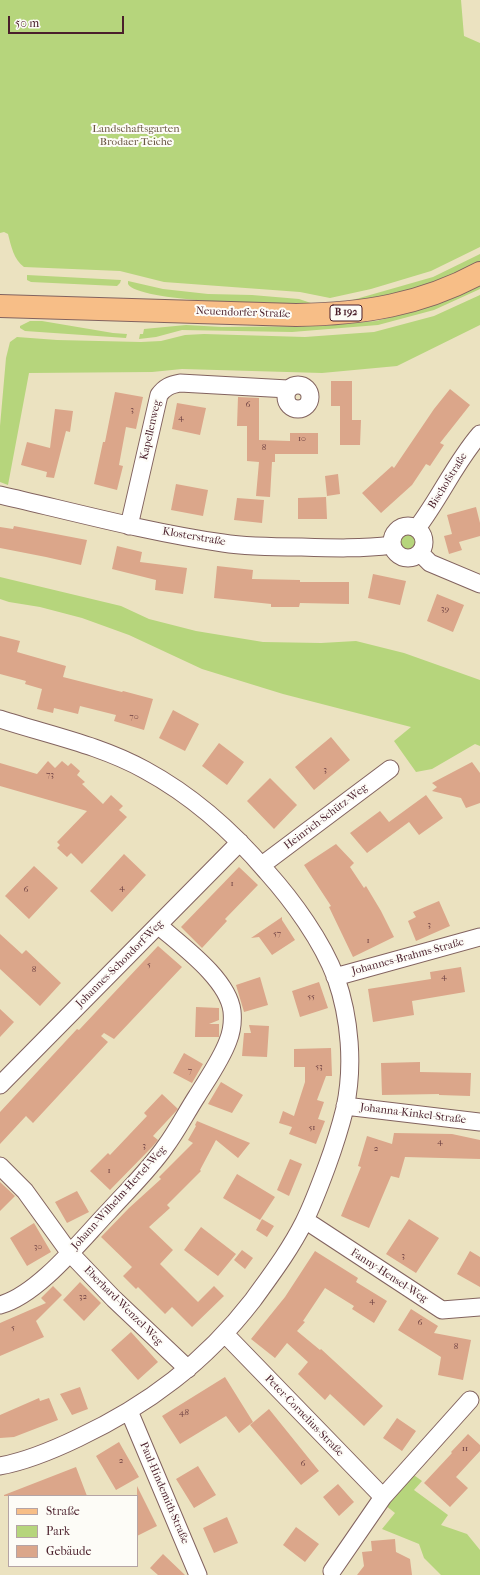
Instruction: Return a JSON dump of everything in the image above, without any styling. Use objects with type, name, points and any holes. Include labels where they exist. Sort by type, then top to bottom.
[{"type":"main road","name":"Neuendorfer Straße","points":[[0,306],[296,315],[335,314],[374,309],[411,301],[438,292],[480,273]]},
{"type":"street","name":"Kapellenweg","points":[[129,526],[159,395],[163,390],[170,385],[180,383],[288,389]]},
{"type":"street","name":"Bischofstraße","points":[[417,528],[429,512],[455,468],[480,434]]},
{"type":"street","name":"Klosterstraße","points":[[0,495],[129,526],[224,543],[270,546],[372,548],[392,546]]},
{"type":"street","points":[[406,526],[417,528],[424,537],[423,548],[420,553],[415,557],[404,557],[395,551],[392,546],[393,535],[401,527],[406,526]]},
{"type":"street","points":[[420,553],[430,563],[480,584]]},
{"type":"street","points":[[0,719],[94,747],[122,758],[165,782],[203,810],[240,842],[287,894],[304,919],[323,952],[335,977],[343,1007],[349,1042],[349,1070],[345,1106],[334,1146],[305,1220],[290,1247],[270,1277],[225,1334],[208,1352],[188,1369],[160,1391],[129,1411],[96,1430],[55,1449],[14,1463],[0,1466]]},
{"type":"street","name":"Heinrich-Schütz-Weg","points":[[262,865],[390,769]]},
{"type":"street","name":"Johannes-Schondorf-Weg","points":[[0,1086],[240,842]]},
{"type":"street","name":"Johann-Wilhelm-Hertel-Weg","points":[[0,1305],[27,1292],[48,1274],[148,1169],[165,1147],[226,1047],[231,1032],[231,1008],[224,988],[213,974],[158,925]]},
{"type":"street","name":"Johannes-Brahms-Straße","points":[[335,977],[480,937]]},
{"type":"street","name":"Johanna-Kinkel-Straße","points":[[345,1106],[480,1122]]},
{"type":"street","name":"Eberhard-Wenzel-Weg","points":[[0,1166],[26,1191],[69,1252],[114,1299],[188,1369]]},
{"type":"street","name":"Fanny-Hensel-Weg","points":[[305,1220],[442,1310],[480,1307]]},
{"type":"street","name":"Peter-Cornelius-Straße","points":[[225,1334],[383,1497]]},
{"type":"street","points":[[332,1571],[383,1497],[470,1400]]},
{"type":"street","name":"Paul-Hindemith-Straße","points":[[129,1411],[198,1575]]},
{"type":"green space","name":"Landschaftsgarten Brodaer Teiche","points":[[0,0],[461,0],[464,36],[480,43],[480,247],[431,271],[371,289],[330,298],[300,292],[164,282],[120,271],[24,267],[15,257],[8,234],[4,232],[0,233]]},
{"type":"green space","points":[[480,254],[480,262],[410,292],[342,303],[433,277]]},
{"type":"green space","points":[[27,275],[121,280],[117,286],[31,282],[27,280]]},
{"type":"green space","points":[[128,281],[163,289],[208,294],[252,295],[299,299],[314,304],[262,304],[207,301],[155,295],[137,290],[128,284]]},
{"type":"green space","points":[[480,284],[480,289],[434,310],[378,325],[292,332],[182,330],[156,337],[139,339],[140,334],[143,334],[144,329],[186,325],[222,327],[322,326],[376,321],[416,311]]},
{"type":"green space","points":[[480,295],[480,325],[397,366],[322,373],[182,369],[152,372],[29,373],[8,485],[0,482],[0,426],[6,358],[10,342],[17,337],[57,340],[141,342],[161,341],[185,335],[204,334],[305,337],[374,332],[434,316]]},
{"type":"green space","points":[[30,321],[42,321],[127,334],[126,338],[25,331],[20,328],[20,326]]},
{"type":"green space","points":[[408,532],[415,535],[418,542],[415,549],[408,552],[401,549],[398,542],[401,535]]},
{"type":"green space","points":[[0,577],[121,606],[149,619],[196,631],[263,642],[321,643],[356,641],[404,653],[480,680],[480,746],[475,744],[432,769],[416,772],[394,741],[411,727],[283,694],[202,669],[129,635],[82,618],[40,607],[0,599]]},
{"type":"green space","points":[[411,1473],[422,1481],[414,1490],[448,1515],[441,1525],[467,1534],[480,1550],[480,1575],[441,1575],[424,1558],[419,1544],[382,1529],[395,1513],[385,1505]]},
{"type":"building","points":[[331,381],[352,381],[352,420],[361,420],[360,445],[340,445],[340,406],[331,406]]},
{"type":"building","points":[[450,389],[470,405],[440,443],[444,445],[430,466],[426,464],[412,485],[381,513],[362,493],[392,466],[394,468],[434,409]]},
{"type":"building","points":[[115,392],[143,397],[136,429],[126,427],[119,465],[123,466],[117,490],[94,484],[103,442],[105,442]]},
{"type":"building","points":[[238,397],[259,398],[259,440],[290,441],[290,433],[318,433],[318,454],[275,454],[275,462],[272,462],[270,497],[256,496],[259,462],[247,461],[247,426],[237,426]]},
{"type":"building","points":[[177,403],[206,408],[200,435],[172,429]]},
{"type":"building","points":[[55,409],[73,411],[70,432],[66,431],[54,478],[46,477],[47,472],[21,465],[27,442],[50,448]]},
{"type":"building","points":[[338,474],[340,494],[327,496],[325,476]]},
{"type":"building","points":[[176,484],[208,490],[203,516],[171,510]]},
{"type":"building","points":[[326,497],[327,519],[298,519],[298,498]]},
{"type":"building","points":[[237,498],[264,500],[262,523],[234,520]]},
{"type":"building","points":[[476,507],[480,523],[480,536],[459,542],[462,550],[449,554],[444,536],[452,534],[447,515]]},
{"type":"building","points":[[14,526],[87,540],[81,565],[0,548],[0,527],[13,529]]},
{"type":"building","points":[[117,546],[142,552],[140,562],[187,568],[183,594],[155,590],[156,580],[112,569]]},
{"type":"building","points":[[217,566],[253,570],[252,579],[300,580],[300,582],[349,582],[349,604],[300,603],[299,607],[271,607],[271,604],[214,598]]},
{"type":"building","points":[[373,574],[406,581],[400,605],[368,598]]},
{"type":"building","points":[[437,594],[464,605],[453,632],[427,621]]},
{"type":"building","points":[[0,636],[20,641],[17,652],[66,666],[63,677],[153,699],[144,730],[114,721],[116,715],[80,706],[78,714],[54,708],[53,713],[37,709],[42,689],[25,684],[26,681],[0,674]]},
{"type":"building","points":[[173,710],[199,724],[185,751],[159,738]]},
{"type":"building","points":[[331,737],[350,760],[314,790],[295,767]]},
{"type":"building","points":[[219,743],[244,762],[227,785],[202,766]]},
{"type":"building","points":[[48,761],[55,768],[62,761],[68,766],[71,763],[80,771],[77,775],[85,782],[82,784],[103,804],[111,795],[123,806],[119,810],[127,817],[82,864],[71,853],[67,857],[57,848],[60,845],[57,842],[87,811],[0,786],[0,763],[37,774]]},
{"type":"building","points":[[472,762],[480,773],[480,803],[466,808],[461,798],[432,791],[437,787],[432,783]]},
{"type":"building","points":[[270,778],[297,805],[274,829],[247,801]]},
{"type":"building","points":[[426,795],[443,818],[419,835],[409,822],[367,853],[350,833],[380,811],[389,822]]},
{"type":"building","points":[[336,844],[354,863],[350,867],[364,888],[366,886],[394,937],[353,957],[329,907],[331,906],[304,865]]},
{"type":"building","points":[[124,854],[146,875],[112,912],[90,891]]},
{"type":"building","points":[[34,866],[58,888],[29,919],[5,896]]},
{"type":"building","points":[[239,867],[258,885],[225,919],[227,921],[202,948],[181,927]]},
{"type":"building","points":[[439,901],[450,926],[416,941],[408,921],[416,917],[413,912]]},
{"type":"building","points":[[282,917],[282,920],[295,940],[272,955],[259,937],[251,938]]},
{"type":"building","points":[[0,934],[22,954],[26,950],[61,983],[40,1006],[0,969]]},
{"type":"building","points":[[158,946],[182,967],[114,1039],[104,1033],[101,1036],[108,1042],[33,1123],[26,1116],[0,1144],[0,1112],[77,1029],[79,1030]]},
{"type":"building","points":[[461,967],[465,992],[412,1001],[414,1015],[373,1022],[368,989],[431,979],[430,972]]},
{"type":"building","points":[[260,977],[268,1005],[244,1012],[236,985]]},
{"type":"building","points":[[319,982],[328,1008],[300,1017],[292,991]]},
{"type":"building","points":[[196,1007],[219,1008],[219,1020],[209,1024],[219,1024],[219,1037],[195,1037]]},
{"type":"building","points":[[0,1009],[14,1022],[0,1037]]},
{"type":"building","points":[[249,1025],[269,1026],[267,1057],[242,1056],[244,1033],[251,1033]]},
{"type":"building","points":[[331,1048],[332,1076],[326,1076],[317,1100],[324,1102],[318,1119],[325,1121],[316,1144],[289,1134],[292,1127],[279,1123],[283,1111],[294,1116],[305,1082],[305,1067],[294,1067],[294,1049]]},
{"type":"building","points":[[184,1053],[203,1064],[192,1083],[173,1073]]},
{"type":"building","points":[[420,1062],[420,1072],[471,1073],[470,1096],[439,1094],[382,1095],[381,1063]]},
{"type":"building","points":[[221,1082],[243,1095],[232,1113],[208,1104]]},
{"type":"building","points":[[162,1094],[178,1109],[153,1136],[158,1140],[153,1146],[110,1190],[90,1171],[108,1153],[110,1155],[147,1116],[144,1113]]},
{"type":"building","points":[[197,1121],[250,1143],[238,1158],[216,1140],[200,1170],[201,1171],[167,1205],[170,1208],[149,1227],[173,1250],[160,1264],[198,1302],[214,1286],[224,1296],[192,1327],[172,1307],[165,1314],[138,1287],[136,1289],[123,1276],[132,1267],[101,1237],[129,1208],[161,1179],[159,1177],[193,1143],[188,1140],[196,1126]]},
{"type":"building","points":[[394,1133],[452,1134],[480,1140],[480,1159],[405,1157],[399,1178],[391,1176],[369,1228],[341,1216],[361,1167],[358,1166],[367,1136],[392,1144]]},
{"type":"building","points":[[290,1159],[302,1164],[289,1196],[277,1190]]},
{"type":"building","points":[[237,1174],[275,1197],[260,1220],[223,1198]]},
{"type":"building","points":[[0,1182],[15,1196],[0,1211]]},
{"type":"building","points":[[77,1191],[89,1212],[67,1223],[55,1202]]},
{"type":"building","points":[[262,1219],[274,1226],[267,1237],[256,1230]]},
{"type":"building","points":[[409,1219],[439,1238],[416,1273],[386,1254]]},
{"type":"building","points":[[34,1223],[51,1252],[27,1266],[10,1238]]},
{"type":"building","points":[[201,1227],[236,1254],[218,1276],[184,1250]]},
{"type":"building","points":[[242,1250],[253,1258],[245,1269],[234,1260]]},
{"type":"building","points":[[315,1251],[358,1278],[356,1282],[387,1301],[374,1323],[352,1309],[354,1306],[325,1288],[303,1321],[305,1322],[297,1331],[320,1350],[321,1349],[383,1406],[364,1426],[330,1394],[325,1400],[298,1374],[308,1362],[287,1343],[275,1358],[251,1339],[285,1297]]},
{"type":"building","points":[[470,1251],[480,1257],[480,1287],[457,1274]]},
{"type":"building","points":[[80,1282],[101,1303],[84,1321],[63,1300]]},
{"type":"building","points":[[53,1286],[62,1295],[36,1321],[44,1337],[0,1356],[0,1323],[46,1303],[41,1298]]},
{"type":"building","points":[[411,1309],[438,1326],[434,1333],[471,1340],[463,1380],[438,1375],[441,1357],[398,1330]]},
{"type":"building","points":[[131,1332],[158,1362],[138,1380],[111,1350]]},
{"type":"building","points":[[225,1377],[253,1422],[239,1433],[226,1416],[180,1444],[162,1416]]},
{"type":"building","points":[[80,1387],[88,1409],[72,1415],[60,1394]]},
{"type":"building","points":[[39,1398],[40,1401],[49,1398],[58,1420],[14,1437],[0,1438],[0,1415]]},
{"type":"building","points":[[269,1409],[319,1471],[301,1485],[250,1425]]},
{"type":"building","points":[[397,1418],[416,1431],[402,1451],[383,1438]]},
{"type":"building","points":[[468,1434],[480,1445],[480,1451],[456,1477],[468,1488],[450,1507],[424,1483]]},
{"type":"building","points":[[119,1442],[139,1477],[116,1490],[96,1456]]},
{"type":"building","points":[[198,1466],[216,1495],[194,1508],[176,1479]]},
{"type":"building","points":[[76,1467],[87,1495],[4,1496]]},
{"type":"building","points":[[338,1484],[354,1502],[339,1516],[323,1497]]},
{"type":"building","points":[[137,1486],[157,1526],[138,1536],[138,1495]]},
{"type":"building","points":[[227,1517],[238,1543],[214,1553],[203,1528]]},
{"type":"building","points":[[296,1527],[319,1544],[305,1562],[283,1545]]},
{"type":"building","points":[[395,1539],[396,1552],[410,1559],[412,1575],[357,1575],[364,1566],[362,1552],[372,1551],[371,1541]]},
{"type":"building","points":[[163,1554],[185,1575],[158,1575],[150,1568]]}]
